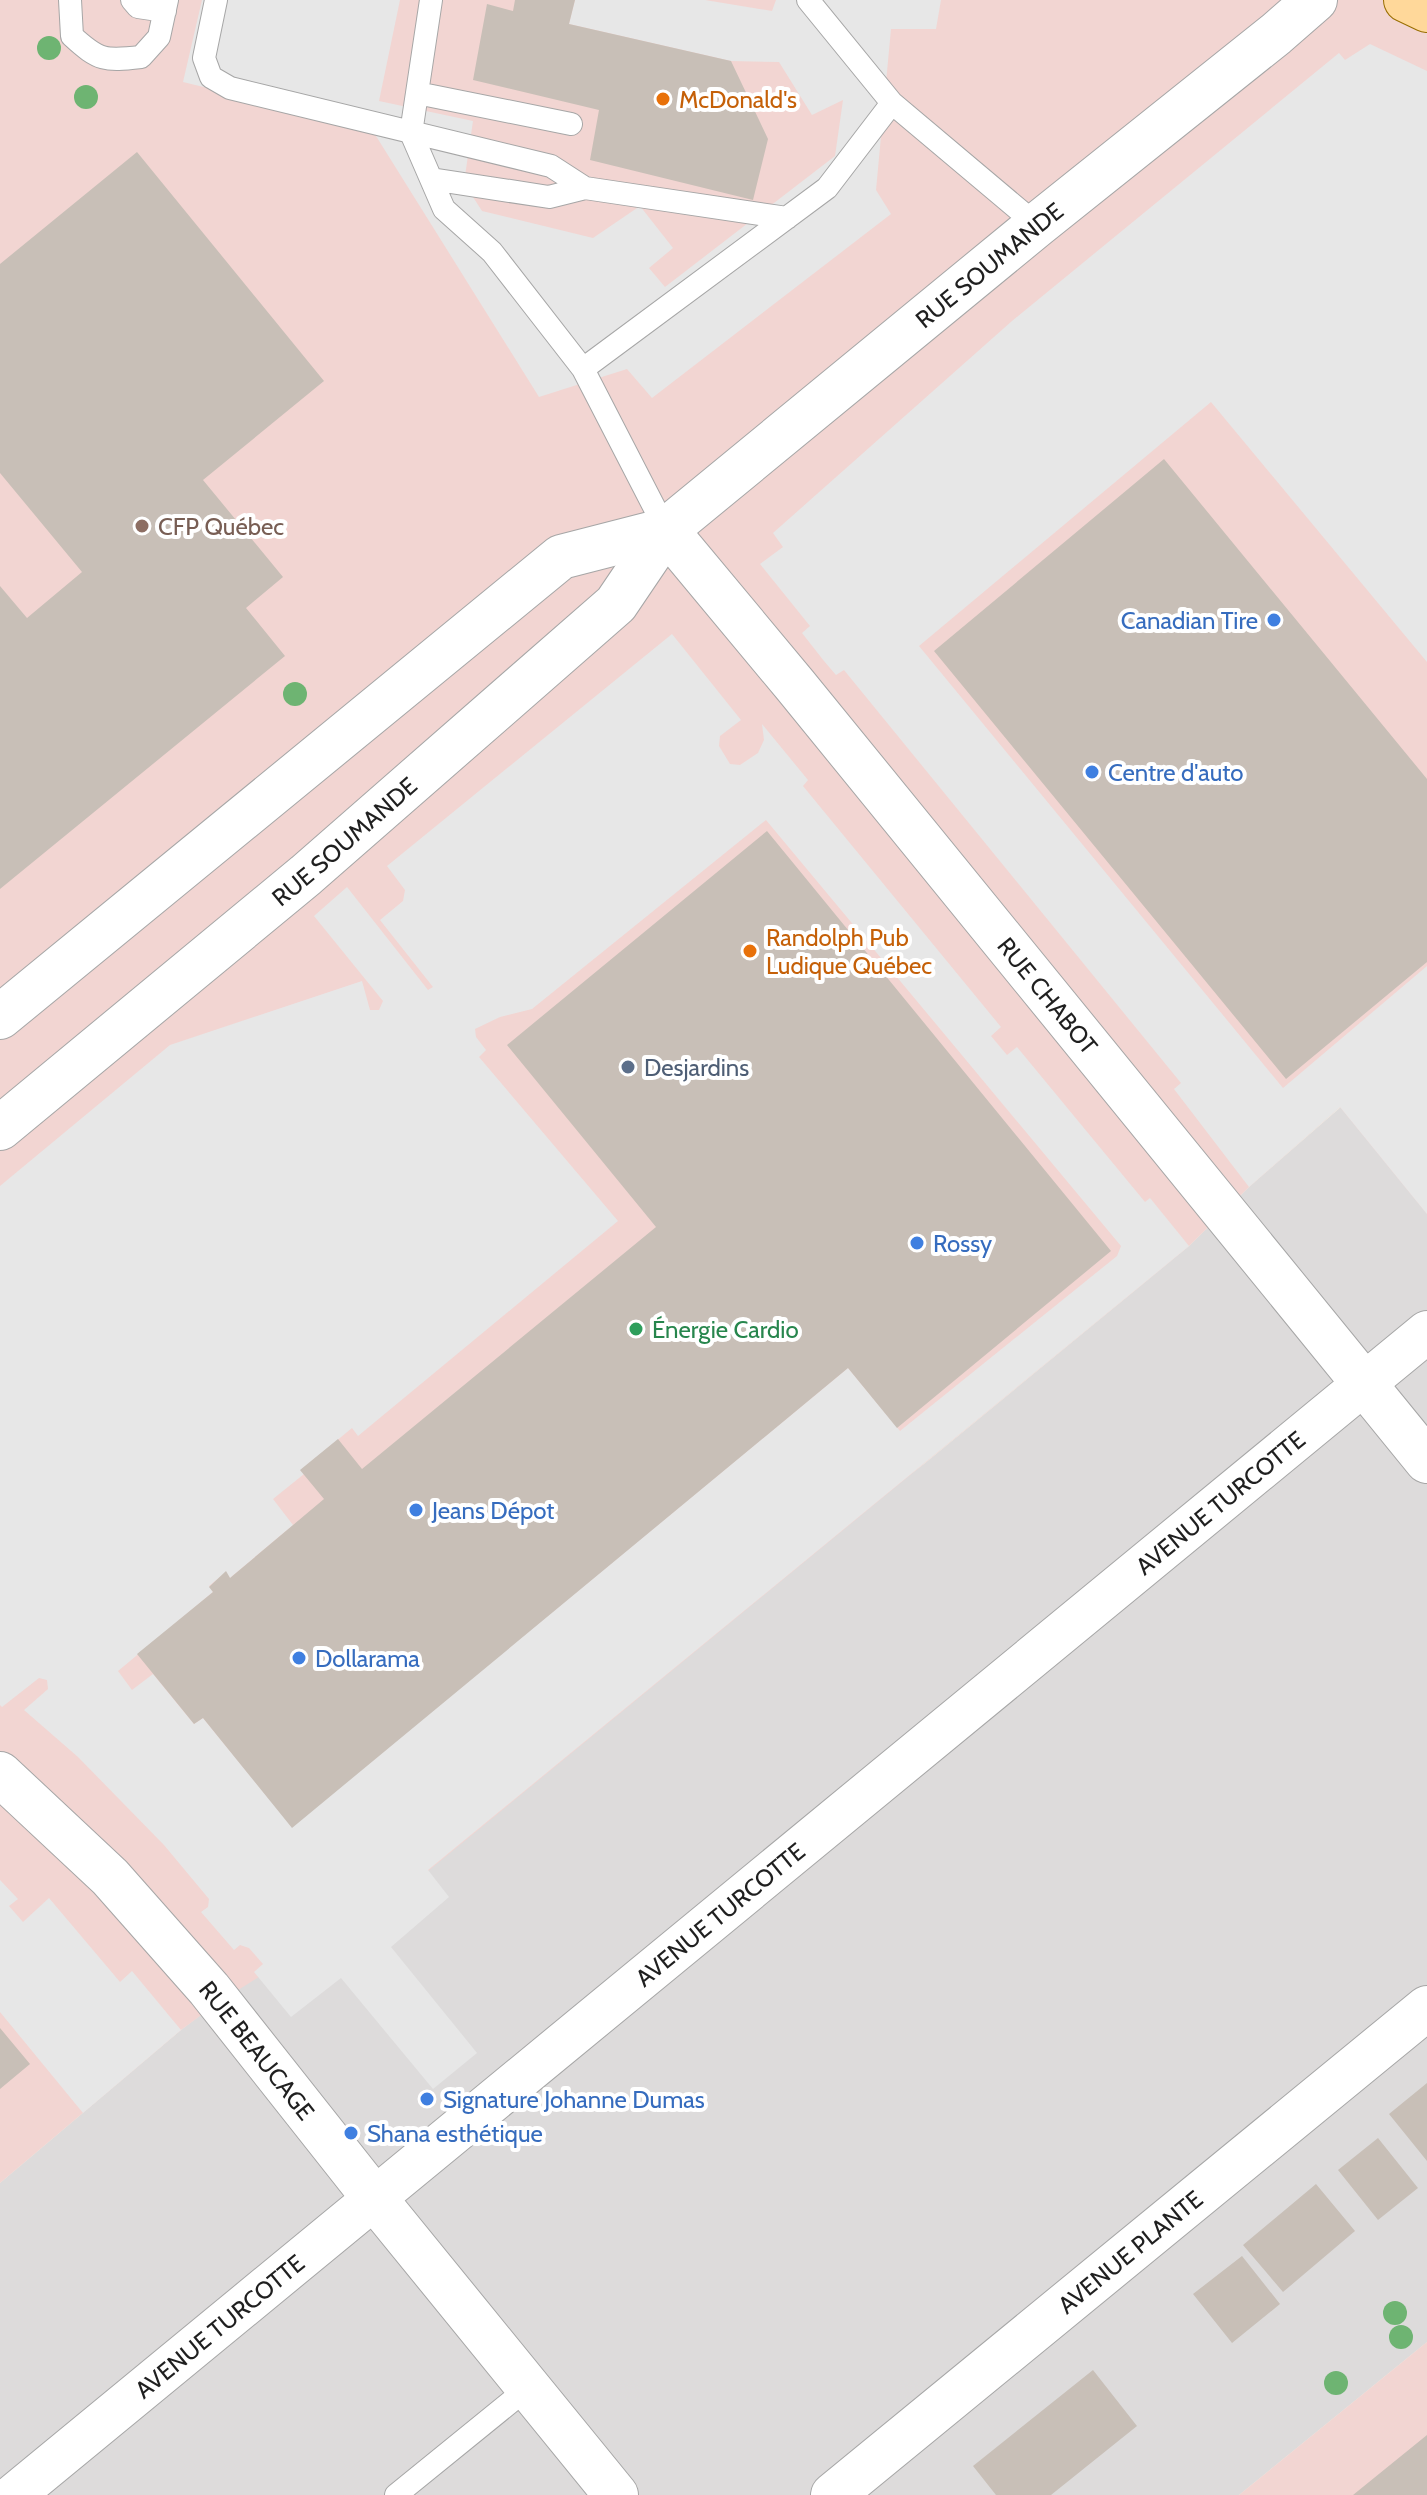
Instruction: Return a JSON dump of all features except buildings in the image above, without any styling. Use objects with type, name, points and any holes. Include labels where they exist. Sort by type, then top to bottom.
[{"type":"main road","points":[[1406,0],[1427,10]]},
{"type":"street","name":"RUE SOUMANDE","points":[[0,1128],[306,875],[616,604],[666,530],[1315,0]]},
{"type":"street","name":"RUE SOUMANDE","points":[[0,1017],[561,557],[666,530]]},
{"type":"street","name":"RUE CHABOT","points":[[666,530],[1427,1461]]},
{"type":"street","name":"AVENUE TURCOTTE","points":[[14,2495],[1427,1332]]},
{"type":"street","name":"RUE BEAUCAGE","points":[[0,1774],[110,1877],[184,1961],[616,2495]]},
{"type":"street","name":"AVENUE PLANTE","points":[[833,2495],[1427,2008]]},
{"type":"lane","points":[[70,0],[72,36],[89,52],[110,61],[141,57],[159,37],[166,6],[138,7],[132,0]]},
{"type":"lane","points":[[216,0],[204,58],[211,77],[230,88],[551,166],[585,188]]},
{"type":"lane","points":[[431,0],[411,133],[444,209],[492,252],[583,369],[666,530]]},
{"type":"lane","points":[[808,0],[892,103],[1037,225]]},
{"type":"lane","points":[[417,93],[571,124]]},
{"type":"lane","points":[[583,369],[827,188],[892,103]]},
{"type":"lane","points":[[431,179],[549,197],[585,188],[787,218]]},
{"type":"lane","points":[[396,2495],[529,2387]]},
{"type":"shaded area","points":[[0,0],[1406,0],[1427,10],[1427,1214],[1340,1107],[1249,1187],[1189,1246],[428,1871],[219,2002],[181,2030],[0,2183]]},
{"type":"shaded area","points":[[202,0],[400,0],[379,101],[473,121],[464,183],[482,211],[593,238],[640,206],[673,248],[649,268],[665,287],[835,156],[843,100],[812,115],[779,62],[731,61],[569,24],[575,0],[705,0],[772,11],[776,0],[941,0],[936,29],[891,29],[876,190],[891,214],[652,398],[627,369],[539,397],[371,128],[183,82]]},
{"type":"shaded area","points":[[1370,44],[1427,71],[1427,662],[1211,402],[919,646],[1283,1088],[1427,966],[1427,1214],[1340,1107],[1249,1187],[1174,1089],[1181,1083],[844,670],[836,675],[824,661],[802,633],[810,626],[760,564],[783,547],[773,533],[1012,321],[1339,53],[1345,60]]},
{"type":"shaded area","points":[[672,634],[741,720],[720,736],[719,746],[730,764],[740,765],[758,753],[764,740],[762,724],[808,780],[803,786],[1001,1027],[991,1036],[1007,1055],[1017,1047],[1145,1202],[1150,1198],[1189,1246],[428,1870],[449,1897],[391,1947],[477,2053],[433,2089],[341,1978],[291,2017],[254,1972],[263,1964],[249,1948],[240,1945],[234,1950],[201,1912],[208,1907],[209,1899],[164,1845],[78,1757],[24,1710],[48,1689],[47,1680],[39,1678],[2,1707],[0,1705],[0,1186],[170,1045],[362,981],[370,1010],[379,1010],[383,1001],[314,916],[347,887],[428,990],[433,987],[380,920],[403,901],[405,890],[387,866]],"holes":[[[766,820],[1121,1246],[1117,1256],[900,1431],[848,1368],[292,1827],[203,1718],[194,1724],[153,1674],[132,1690],[118,1671],[213,1592],[209,1586],[226,1572],[230,1578],[293,1525],[273,1499],[304,1474],[301,1470],[352,1428],[358,1436],[618,1221],[479,1057],[486,1050],[476,1037],[475,1029],[500,1017],[532,1009]]]},
{"type":"shaded area","points":[[1427,1032],[1427,2342],[1239,2495],[0,2495],[0,2183],[181,2030],[924,1464],[1189,1246],[1249,1187]]},
{"type":"shaded area","points":[[0,1880],[18,1899],[9,1906],[23,1922],[49,1898],[120,1982],[132,1971],[181,2030],[83,2113],[0,2012]]},
{"type":"shaded area","points":[[1427,2342],[1427,2495],[1239,2495]]},
{"type":"place","name":"McDonald's","points":[[663,99]]},
{"type":"place","name":"CFP Québec","points":[[142,526]]},
{"type":"place","name":"Canadian Tire","points":[[1274,620]]},
{"type":"place","name":"Centre d'auto","points":[[1092,772]]},
{"type":"place","name":"Randolph Pub Ludique Québec","points":[[750,951]]},
{"type":"place","name":"Desjardins","points":[[628,1067]]},
{"type":"place","name":"Rossy","points":[[917,1243]]},
{"type":"place","name":"Énergie Cardio","points":[[636,1329]]},
{"type":"place","name":"Jeans Dépot","points":[[416,1510]]},
{"type":"place","name":"Dollarama","points":[[299,1658]]},
{"type":"place","name":"Signature Johanne Dumas","points":[[427,2099]]},
{"type":"place","name":"Shana esthétique","points":[[351,2133]]}]
